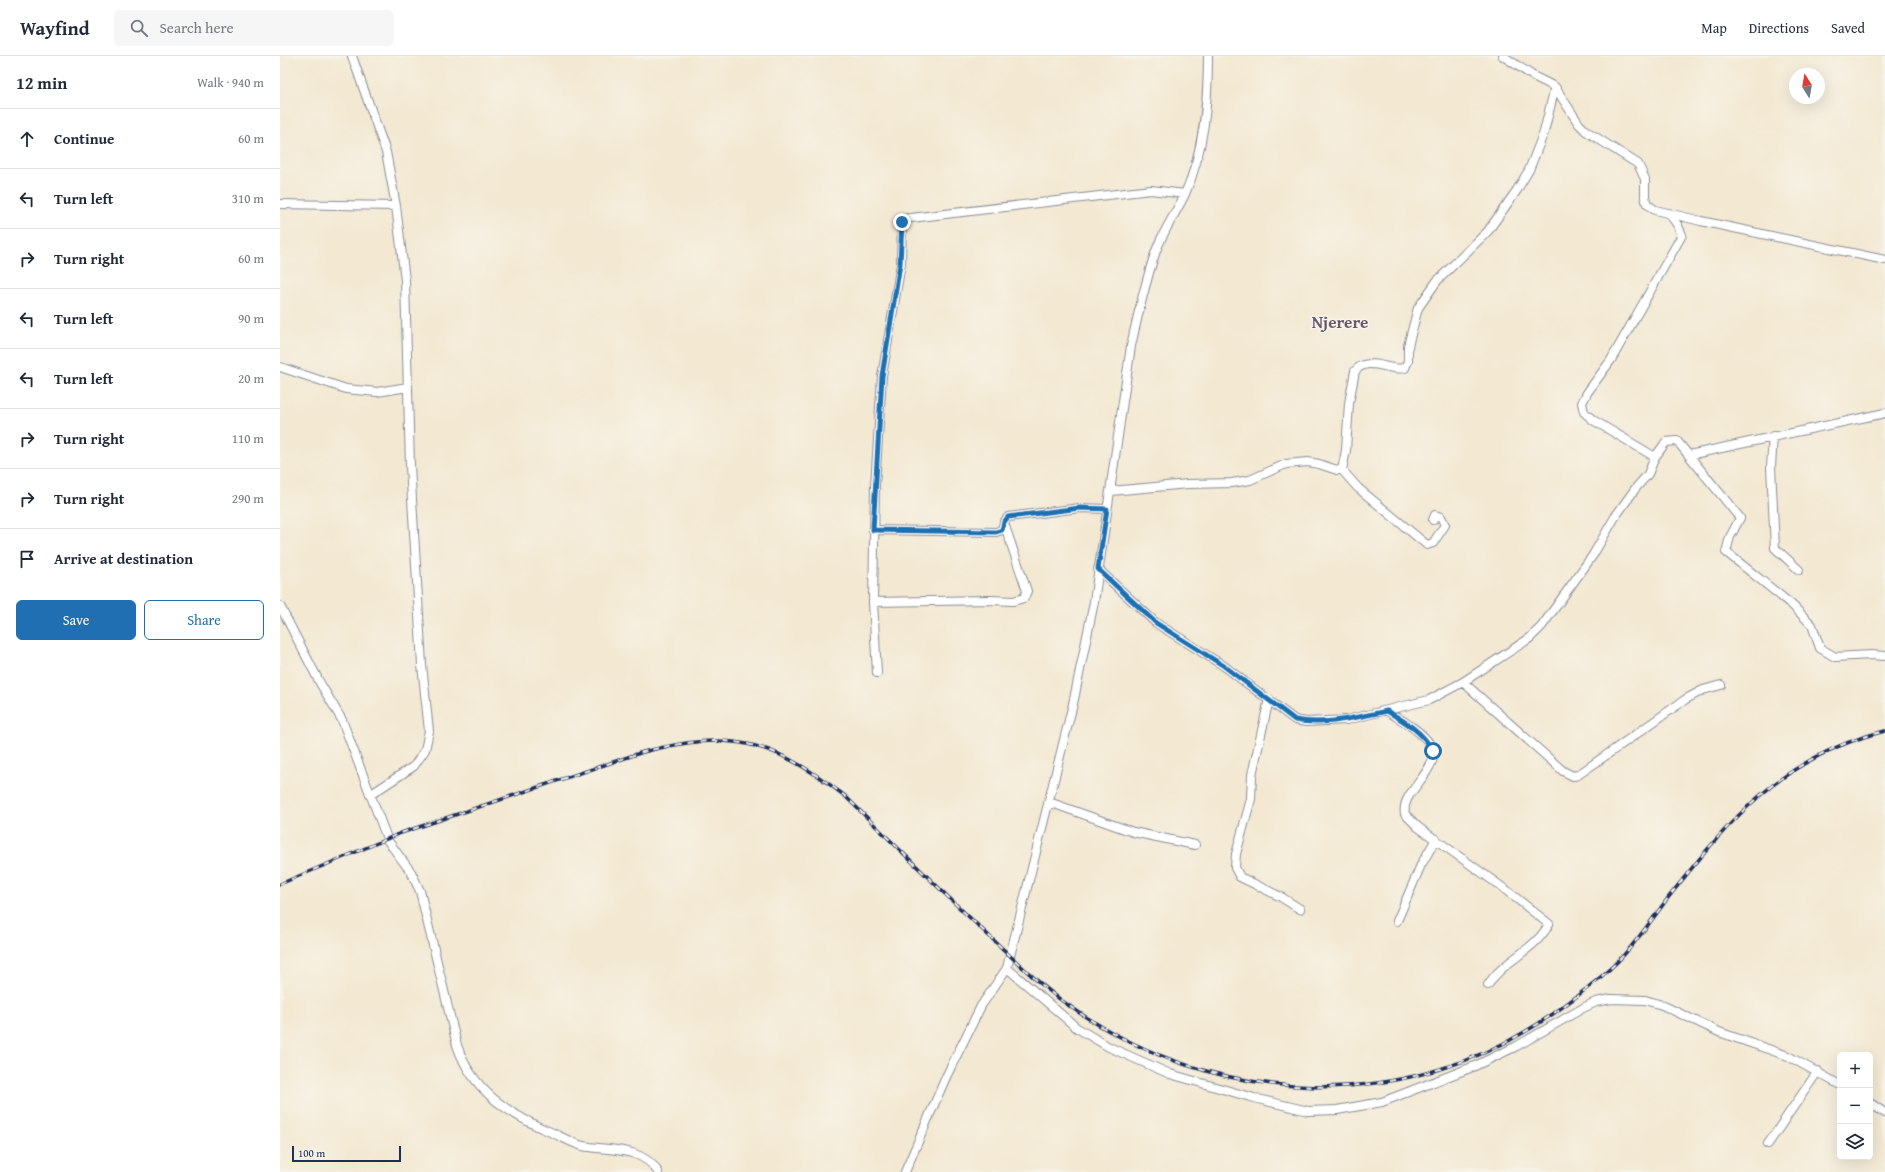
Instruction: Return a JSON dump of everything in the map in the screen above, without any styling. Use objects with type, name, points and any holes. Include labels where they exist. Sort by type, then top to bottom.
[{"type":"street","points":[[352,56],[386,152],[396,206],[405,280],[410,466],[422,664],[429,731],[425,750],[414,766],[370,795]]},
{"type":"street","points":[[905,1172],[946,1078],[981,1006],[1007,968],[1073,704],[1094,602],[1131,346],[1156,250],[1185,194],[1193,171],[1203,130],[1208,88],[1208,56]]},
{"type":"street","points":[[1503,56],[1533,76],[1555,87],[1579,124],[1586,131],[1638,164],[1646,179],[1645,197],[1647,204],[1655,210],[1701,222],[1885,260]]},
{"type":"street","points":[[1342,470],[1346,450],[1349,403],[1355,371],[1358,367],[1371,364],[1399,369],[1405,368],[1408,361],[1408,346],[1418,308],[1437,280],[1488,231],[1517,190],[1529,170],[1544,132],[1555,87]]},
{"type":"street","points":[[877,673],[873,530],[882,376],[900,264],[902,219],[1137,191],[1167,190],[1185,194]]},
{"type":"street","points":[[280,204],[396,206]]},
{"type":"street","points":[[1655,457],[1593,420],[1584,412],[1582,403],[1587,393],[1611,360],[1682,235],[1669,213]]},
{"type":"street","points":[[280,368],[346,390],[377,392],[408,387]]},
{"type":"street","points":[[1689,455],[1885,413]]},
{"type":"street","points":[[1773,436],[1771,468],[1775,548],[1799,570]]},
{"type":"street","points":[[1098,569],[1156,623],[1224,666],[1269,698],[1288,716],[1295,720],[1306,722],[1346,720],[1387,711],[1429,700],[1463,682],[1530,638],[1542,626],[1593,555],[1615,518],[1635,489],[1648,474],[1655,457],[1666,442],[1677,441],[1740,518],[1730,537],[1726,552],[1748,568],[1792,605],[1812,625],[1820,648],[1835,657],[1871,655],[1885,656]]},
{"type":"street","points":[[1111,491],[1188,484],[1232,483],[1250,480],[1286,464],[1308,462],[1342,470],[1358,488],[1427,545],[1433,542],[1444,525],[1441,517],[1435,515],[1433,520]]},
{"type":"street","points":[[873,530],[996,532],[1002,530],[1004,522],[1008,517],[1080,508],[1107,509]]},
{"type":"street","points":[[874,602],[1013,601],[1024,598],[1027,591],[1004,522]]},
{"type":"street","points":[[280,606],[320,684],[342,720],[388,841],[411,872],[420,891],[457,1045],[461,1058],[475,1080],[498,1104],[534,1125],[582,1146],[622,1150],[637,1154],[653,1164],[658,1172]]},
{"type":"street","points":[[1463,682],[1564,771],[1573,776],[1578,775],[1686,699],[1703,690],[1721,685]]},
{"type":"street","points":[[1269,698],[1253,769],[1251,799],[1236,854],[1235,868],[1240,877],[1281,897],[1300,909]]},
{"type":"street","points":[[1387,711],[1407,723],[1429,743],[1433,751],[1432,758],[1425,773],[1410,795],[1404,808],[1405,814],[1418,827],[1506,890],[1549,924],[1545,932],[1530,948],[1495,973],[1488,985]]},
{"type":"street","points":[[1049,802],[1133,832],[1195,846]]},
{"type":"street","points":[[1397,921],[1421,865],[1436,839]]},
{"type":"street","points":[[1007,968],[1077,1028],[1109,1047],[1170,1074],[1254,1098],[1308,1111],[1337,1110],[1382,1102],[1475,1066],[1518,1046],[1585,1007],[1596,1002],[1611,999],[1644,1000],[1662,1005],[1719,1032],[1788,1056],[1818,1071],[1837,1083]]},
{"type":"street","points":[[1768,1144],[1818,1071]]},
{"type":"street","points":[[1873,1105],[1885,1113]]},
{"type":"railway","points":[[280,884],[401,833],[643,752],[702,741],[727,741],[750,745],[773,752],[796,763],[820,777],[845,796],[951,900],[1036,980],[1068,1005],[1125,1039],[1186,1065],[1248,1081],[1312,1087],[1376,1083],[1439,1069],[1500,1045],[1557,1011],[1598,979],[1621,958],[1714,842],[1737,817],[1762,794],[1788,774],[1817,757],[1849,742],[1885,731]]},
{"type":"district","name":"Njerere","points":[[1340,322]]},
{"type":"route","points":[[902,222],[900,264],[896,300],[882,376],[873,530],[962,533],[1000,532],[1005,519],[1008,517],[1091,507],[1107,509],[1098,569],[1156,623],[1224,666],[1263,694],[1288,716],[1295,720],[1306,722],[1346,720],[1387,711],[1407,723],[1422,736],[1429,743],[1433,751]]}]
